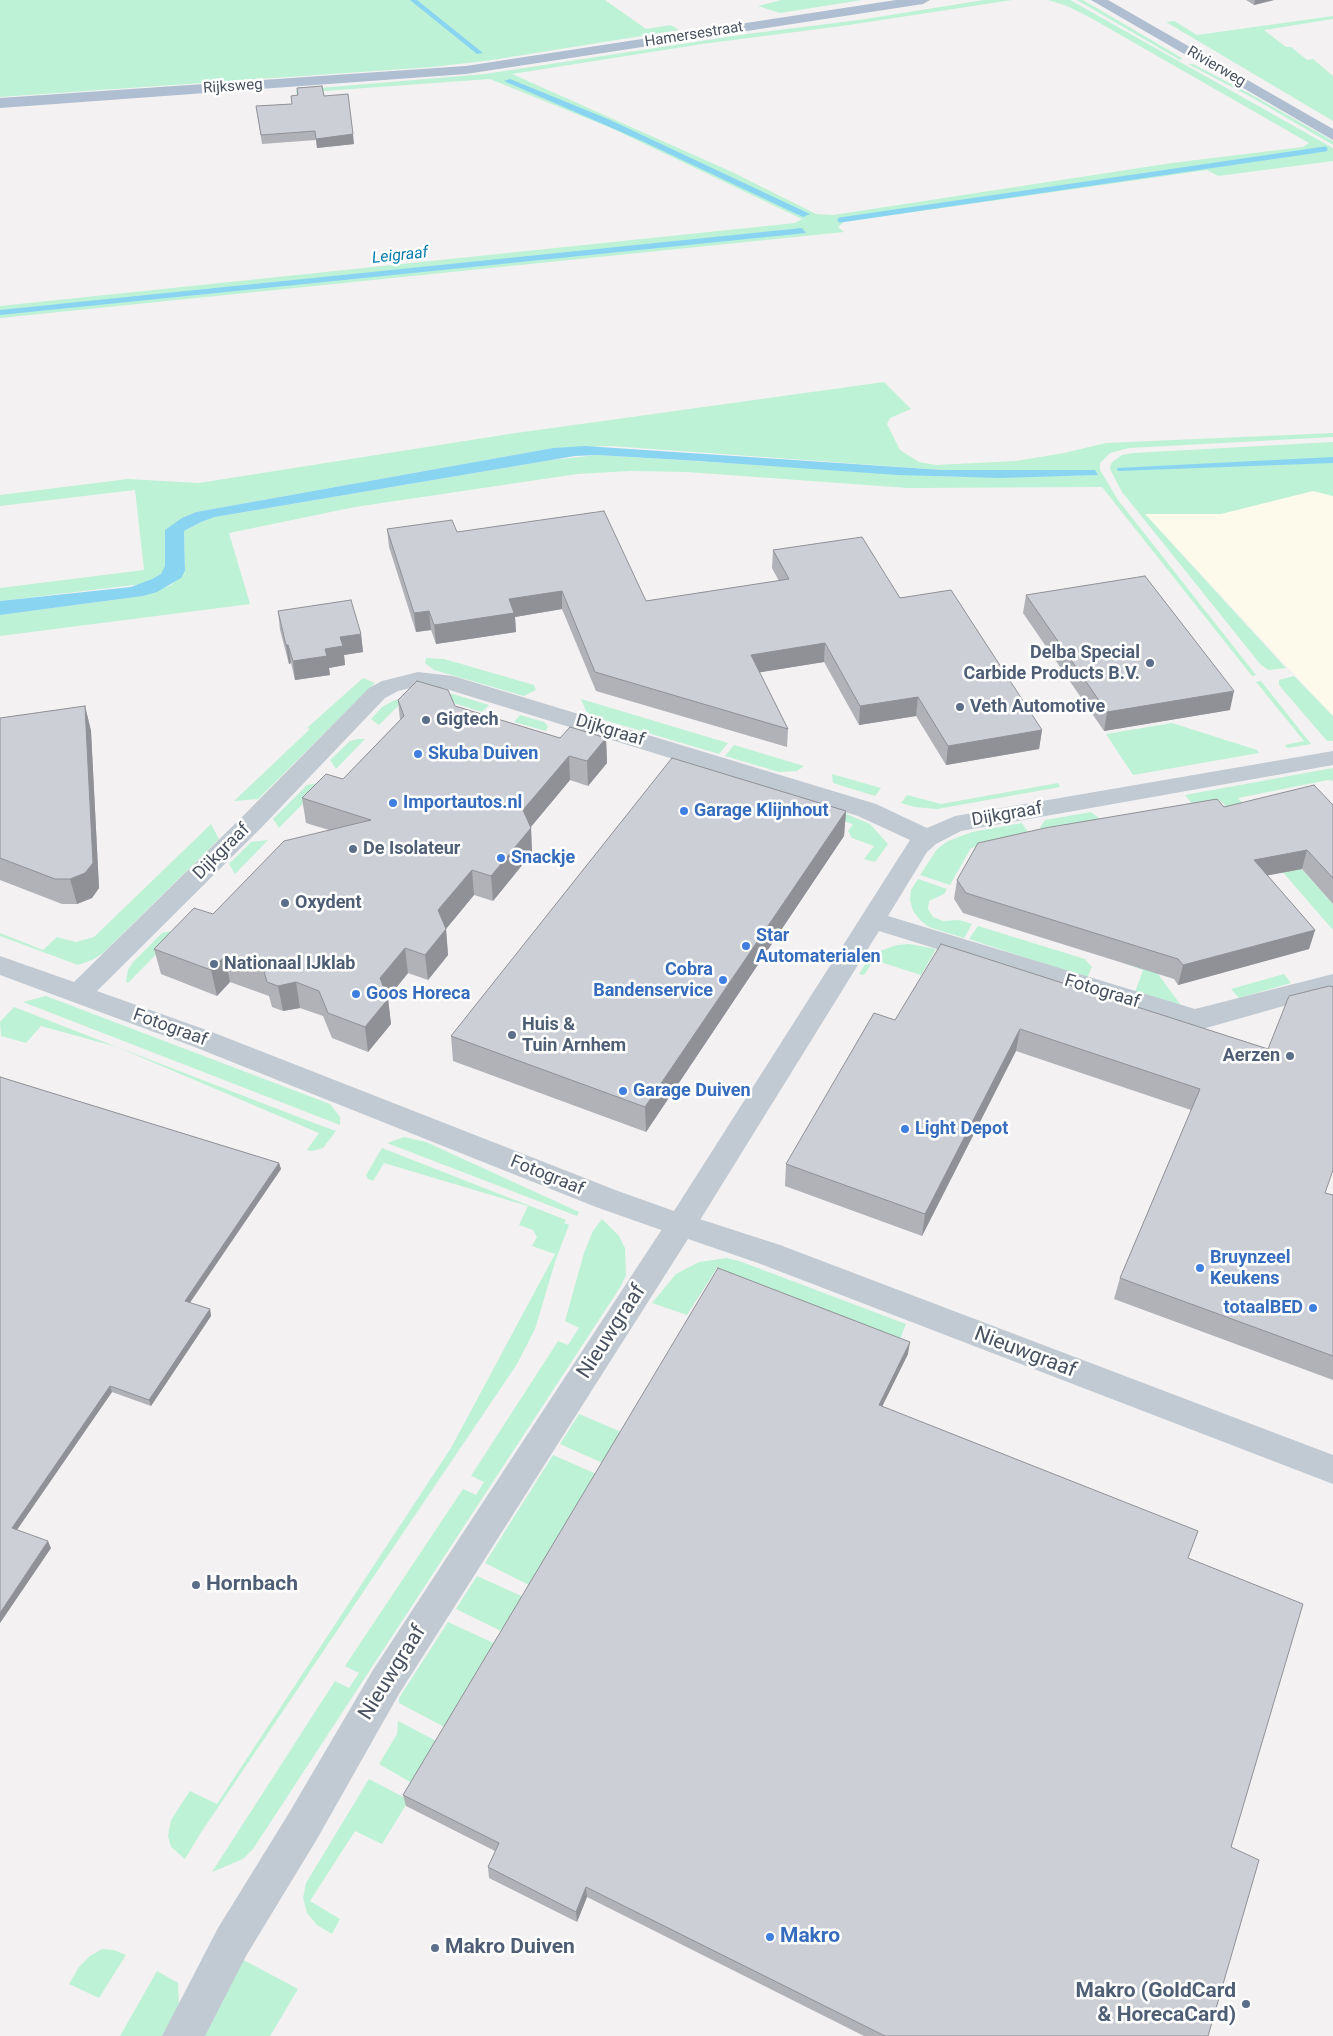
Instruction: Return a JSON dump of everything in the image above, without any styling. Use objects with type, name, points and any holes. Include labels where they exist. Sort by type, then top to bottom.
[{"type":"main road","name":"Hamersestraat","points":[[466,70],[923,0]]},
{"type":"main road","name":"Rivierweg","points":[[1098,0],[1333,135]]},
{"type":"main road","name":"Rijksweg","points":[[0,103],[466,70]]},
{"type":"street","name":"Dijkgraaf","points":[[78,994],[252,822],[377,693],[390,686],[418,679],[446,681],[867,810],[927,838],[939,830],[955,824],[1333,758]]},
{"type":"street","points":[[681,1225],[918,847],[927,838]]},
{"type":"street","name":"Fotograaf","points":[[873,920],[1195,1020],[1333,983]]},
{"type":"street","points":[[0,965],[78,994]]},
{"type":"street","name":"Fotograaf","points":[[78,994],[202,1039],[607,1199],[681,1225]]},
{"type":"street","name":"Nieuwgraaf","points":[[183,2036],[232,1942],[303,1826],[386,1682],[681,1225],[778,1258],[1333,1470]]},
{"type":"shaded area","points":[[1333,469],[1333,716],[1144,513]]},
{"type":"green space","points":[[0,0],[605,0],[646,29],[671,25],[679,30],[492,60],[433,67],[0,97]]},
{"type":"green space","points":[[781,0],[862,0],[780,13],[758,6]]},
{"type":"green space","points":[[984,0],[1012,0],[842,26],[702,44],[512,74],[732,172],[816,214],[833,215],[1172,163],[1303,147],[1309,143],[1091,18],[1067,6],[1048,0],[1070,0],[1333,148],[1333,161],[1218,176],[1207,170],[844,222],[838,227],[844,232],[0,318],[0,306],[795,223],[802,219],[611,128],[490,79],[296,93],[296,90],[485,74]]},
{"type":"green space","points":[[1077,0],[1083,0],[1182,58],[1180,60]]},
{"type":"green space","points":[[1333,16],[1333,19],[1264,30],[1286,47],[1291,47],[1307,60],[1313,59],[1333,76],[1333,121],[1166,22],[1174,21],[1197,35]]},
{"type":"green space","points":[[1188,64],[1193,64],[1254,96],[1333,141],[1333,145],[1253,98]]},
{"type":"green space","points":[[884,382],[911,409],[890,418],[887,424],[900,450],[919,462],[936,465],[1016,461],[1064,453],[1106,443],[1333,433],[1333,437],[1129,448],[1110,453],[1100,463],[1100,470],[1118,500],[1256,675],[1252,676],[1102,487],[908,488],[687,472],[630,471],[577,474],[355,507],[229,533],[250,604],[0,636],[0,615],[143,596],[171,585],[185,572],[184,531],[215,517],[552,460],[597,455],[952,477],[1097,475],[1094,470],[943,470],[611,446],[553,448],[196,512],[182,518],[164,570],[161,574],[143,584],[0,601],[0,588],[144,570],[135,490],[0,506],[0,495],[128,479],[199,483],[509,434]]},
{"type":"green space","points":[[1333,442],[1333,496],[1313,491],[1221,514],[1145,514],[1286,668],[1269,670],[1261,665],[1122,492],[1110,469],[1111,463],[1122,455],[1133,453]]},
{"type":"green space","points":[[426,658],[444,659],[534,685],[536,690],[524,696],[434,670],[425,663]]},
{"type":"green space","points":[[1294,676],[1333,716],[1333,741],[1327,741],[1279,685],[1279,680]]},
{"type":"green space","points":[[363,678],[375,683],[258,799],[234,801],[310,729],[307,728]]},
{"type":"green space","points":[[1261,681],[1311,744],[1287,748],[1285,745],[1304,741],[1256,682]]},
{"type":"green space","points":[[434,692],[453,694],[489,705],[482,712],[441,699],[407,703],[397,707],[379,725],[371,719],[382,707],[393,701],[404,697]]},
{"type":"green space","points":[[581,699],[728,743],[719,754],[594,717],[586,711]]},
{"type":"green space","points":[[520,715],[544,722],[548,726],[546,731],[514,722]]},
{"type":"green space","points":[[1172,723],[1257,750],[1259,753],[1133,775],[1106,734]]},
{"type":"green space","points":[[365,739],[336,769],[330,760],[350,741]]},
{"type":"green space","points":[[734,745],[804,766],[797,771],[779,772],[725,756]]},
{"type":"green space","points":[[1333,768],[1333,781],[1328,780],[1238,798],[1333,904],[1333,930],[1221,801],[1194,806],[1185,795]]},
{"type":"green space","points":[[832,774],[881,788],[875,796],[833,783]]},
{"type":"green space","points":[[324,782],[279,828],[273,819],[307,785]]},
{"type":"green space","points":[[1058,783],[1060,787],[937,809],[915,807],[901,803],[907,795],[941,804]]},
{"type":"green space","points":[[1091,812],[1104,822],[1125,929],[1183,1008],[1135,992],[1143,970],[1126,964],[1054,844],[1040,827],[1045,820]]},
{"type":"green space","points":[[844,813],[870,824],[888,844],[875,862],[864,859],[874,846],[852,838],[848,831],[853,824],[839,820]]},
{"type":"green space","points":[[1022,823],[1030,835],[971,848],[950,885],[920,875],[937,849],[948,841],[972,832]]},
{"type":"green space","points":[[211,824],[219,839],[102,954],[92,960],[78,965],[0,936],[0,933],[43,950],[57,937],[76,942],[94,937]]},
{"type":"green space","points":[[268,840],[235,874],[229,864],[251,842]]},
{"type":"green space","points":[[918,879],[947,889],[944,894],[929,901],[928,909],[933,917],[943,921],[959,920],[972,924],[964,938],[929,927],[920,920],[913,911],[910,900],[911,890]]},
{"type":"green space","points":[[978,926],[1085,959],[1092,967],[1087,978],[969,939]]},
{"type":"green space","points":[[181,929],[128,983],[126,982],[128,970],[133,962],[162,933]]},
{"type":"green space","points":[[909,944],[936,949],[921,975],[874,960],[864,975],[859,974],[870,956],[897,945]]},
{"type":"green space","points":[[1284,974],[1291,983],[1239,998],[1231,989]]},
{"type":"green space","points":[[46,996],[330,1104],[340,1117],[340,1125],[23,1002]]},
{"type":"green space","points":[[14,1007],[117,1047],[41,1026],[26,1043],[1,1036],[0,1022]]},
{"type":"green space","points":[[117,1047],[336,1131],[323,1148],[312,1151],[307,1150],[319,1133]]},
{"type":"green space","points":[[404,1137],[426,1142],[579,1212],[577,1216],[387,1143]]},
{"type":"green space","points":[[382,1148],[566,1220],[564,1223],[569,1225],[556,1259],[535,1329],[517,1364],[185,1859],[171,1847],[168,1836],[171,1820],[190,1791],[217,1804],[451,1448],[555,1254],[532,1246],[537,1237],[533,1230],[519,1225],[528,1206],[384,1163],[373,1181],[368,1179],[366,1175]]},
{"type":"green space","points":[[602,1219],[619,1236],[625,1248],[626,1275],[621,1286],[253,1849],[243,1859],[212,1872],[335,1681],[349,1688],[359,1673],[345,1666],[463,1489],[476,1495],[484,1482],[471,1476],[558,1341],[568,1345],[579,1328],[565,1321],[584,1253],[593,1231]]},
{"type":"green space","points":[[727,1258],[906,1324],[900,1339],[717,1268],[687,1315],[652,1303],[676,1274],[699,1262]]},
{"type":"green space","points":[[579,1414],[626,1434],[607,1465],[560,1444]]},
{"type":"green space","points":[[553,1455],[601,1476],[535,1588],[485,1563]]},
{"type":"green space","points":[[477,1576],[528,1599],[507,1634],[456,1609]]},
{"type":"green space","points":[[448,1622],[500,1646],[450,1730],[399,1703],[399,1698]]},
{"type":"green space","points":[[398,1721],[442,1744],[417,1786],[379,1764],[397,1734]]},
{"type":"green space","points":[[369,1779],[409,1800],[382,1844],[355,1831],[310,1901],[340,1919],[332,1934],[317,1925],[307,1913],[303,1898],[306,1883]]},
{"type":"green space","points":[[102,1949],[114,1950],[126,1955],[99,1998],[69,1984],[79,1967],[90,1956]]},
{"type":"green space","points":[[238,1957],[298,1989],[270,2036],[197,2036]]},
{"type":"green space","points":[[157,1971],[178,1983],[179,2007],[167,2036],[120,2036]]},
{"type":"water","points":[[410,0],[417,0],[483,53],[477,54]]},
{"type":"water","points":[[510,79],[608,119],[810,214],[803,217],[642,141],[504,81]]},
{"type":"water","points":[[802,228],[806,233],[0,315],[0,310]]},
{"type":"water","points":[[585,446],[943,470],[1095,470],[1098,475],[1000,478],[898,475],[597,455],[575,456],[215,517],[184,531],[185,571],[181,578],[157,592],[143,596],[0,615],[0,601],[131,587],[152,579],[161,574],[165,566],[165,530],[182,518],[196,512],[553,448]]},
{"type":"water","points":[[1333,457],[1333,463],[1118,471],[1117,468]]},
{"type":"building","points":[[322,86],[324,96],[348,94],[353,134],[316,139],[315,131],[261,135],[256,106],[292,104],[291,96],[298,95],[297,88]]},
{"type":"building","points":[[604,511],[646,601],[789,579],[773,550],[862,537],[900,598],[951,590],[1042,730],[948,746],[918,697],[860,706],[825,643],[751,655],[788,729],[595,672],[562,591],[509,599],[514,613],[434,625],[429,611],[414,613],[387,529],[452,520],[457,532]]},
{"type":"building","points":[[1145,576],[1234,691],[1107,712],[1026,595]]},
{"type":"building","points":[[351,600],[361,634],[340,637],[343,646],[325,649],[327,656],[293,661],[288,645],[286,645],[278,611]]},
{"type":"building","points":[[417,681],[448,690],[455,706],[560,738],[570,727],[606,738],[587,761],[569,756],[523,810],[531,828],[491,876],[472,870],[438,910],[446,929],[425,955],[405,948],[380,978],[388,999],[365,1027],[328,1013],[319,991],[296,982],[278,986],[267,982],[264,971],[225,956],[211,970],[154,949],[194,908],[213,914],[284,841],[371,820],[302,798],[326,774],[343,779],[404,716],[398,700]]},
{"type":"building","points":[[85,706],[93,863],[85,873],[70,879],[55,879],[0,858],[0,718]]},
{"type":"building","points":[[672,758],[846,811],[645,1107],[451,1036]]},
{"type":"building","points":[[1314,785],[1333,805],[1333,878],[1307,850],[1254,860],[1315,930],[1183,965],[1178,959],[966,893],[957,880],[978,843],[1045,828],[1217,799],[1224,807]]},
{"type":"building","points":[[941,944],[1268,1049],[1289,996],[1329,986],[1333,987],[1333,1170],[1325,1193],[1333,1195],[1333,1356],[1120,1278],[1200,1089],[1020,1029],[925,1214],[786,1164],[874,1013],[895,1020]]},
{"type":"building","points":[[0,1077],[279,1163],[185,1301],[210,1309],[149,1400],[110,1386],[12,1528],[48,1541],[0,1613]]},
{"type":"building","points":[[718,1268],[910,1342],[879,1405],[1198,1531],[1188,1558],[1303,1604],[1231,1847],[1259,1860],[1208,2036],[885,2036],[586,1887],[576,1912],[488,1867],[499,1843],[403,1795]]},
{"type":"waterway","points":[[840,220],[1325,149]]},
{"type":"place","name":"Delba Special Carbide Products B.V.","points":[[1150,663]]},
{"type":"place","name":"Veth Automotive","points":[[960,707]]},
{"type":"place","name":"Gigtech","points":[[426,720]]},
{"type":"place","name":"Skuba Duiven","points":[[418,754]]},
{"type":"place","name":"Importautos.nl","points":[[393,803]]},
{"type":"place","name":"Garage Klijnhout","points":[[684,811]]},
{"type":"place","name":"De Isolateur","points":[[353,849]]},
{"type":"place","name":"Snackje","points":[[501,858]]},
{"type":"place","name":"Oxydent","points":[[285,903]]},
{"type":"place","name":"Star Automaterialen","points":[[746,946]]},
{"type":"place","name":"Nationaal IJklab","points":[[214,964]]},
{"type":"place","name":"Cobra Bandenservice","points":[[723,980]]},
{"type":"place","name":"Goos Horeca","points":[[356,994]]},
{"type":"place","name":"Huis & Tuin Arnhem","points":[[512,1035]]},
{"type":"place","name":"Aerzen","points":[[1290,1056]]},
{"type":"place","name":"Garage Duiven","points":[[623,1091]]},
{"type":"place","name":"Light Depot","points":[[905,1129]]},
{"type":"place","name":"Bruynzeel Keukens","points":[[1200,1268]]},
{"type":"place","name":"totaalBED","points":[[1313,1308]]},
{"type":"place","name":"Hornbach","points":[[196,1585]]},
{"type":"place","name":"Makro","points":[[770,1937]]},
{"type":"place","name":"Makro Duiven","points":[[435,1948]]},
{"type":"place","name":"Makro (GoldCard & HorecaCard)","points":[[1246,2004]]},
{"type":"water label","name":"Leigraaf","points":[[400,256]]}]
